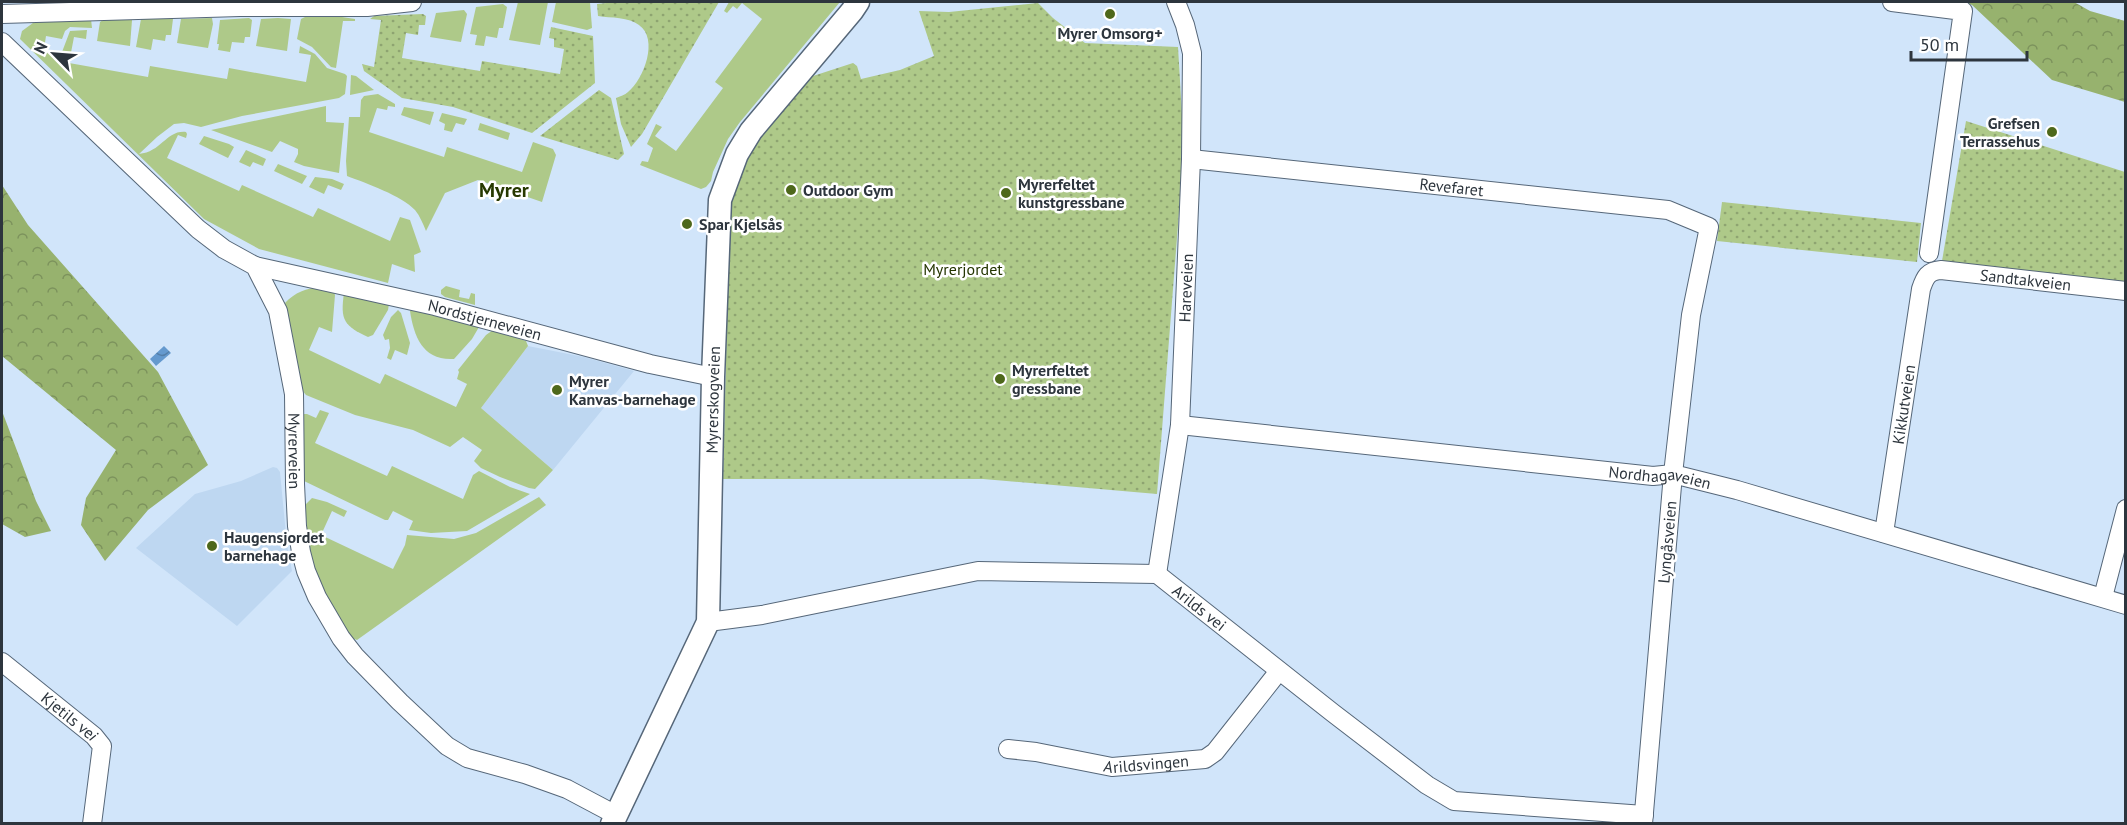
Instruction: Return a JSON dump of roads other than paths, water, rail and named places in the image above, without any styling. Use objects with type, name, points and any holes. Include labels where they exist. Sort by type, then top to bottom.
[{"type":"street","points":[[2,14],[240,7],[367,7],[412,2]]},
{"type":"street","name":"Myrerskogveien","points":[[614,819],[708,622],[713,377],[720,200],[737,154],[751,131],[858,2]]},
{"type":"street","name":"Hareveien","points":[[1157,574],[1180,425],[1191,159],[1192,53],[1185,24],[1176,2]]},
{"type":"street","points":[[1892,2],[1963,11],[1929,253]]},
{"type":"street","points":[[2,42],[198,229],[224,249],[255,266]]},
{"type":"street","name":"Revefaret","points":[[1191,159],[1668,210],[1709,227]]},
{"type":"street","name":"Lyngåsveien","points":[[1644,819],[1673,474],[1691,315],[1709,227]]},
{"type":"street","name":"Nordstjerneveien","points":[[255,266],[435,306],[650,364],[713,377]]},
{"type":"street","name":"Myrerveien","points":[[255,266],[278,311],[294,394],[296,495],[301,552],[317,597],[341,638],[355,656],[447,746],[467,758],[525,774],[567,789],[614,819]]},
{"type":"street","name":"Sandtakveien","points":[[1926,276],[1935,270],[1941,270],[2126,291]]},
{"type":"street","name":"Kikkutveien","points":[[1884,532],[1921,289],[1926,276]]},
{"type":"street","name":"Nordhagaveien","points":[[1180,425],[1653,476],[1673,474],[1884,532],[2126,605]]},
{"type":"street","points":[[2103,597],[2126,509]]},
{"type":"street","name":"Arilds vei","points":[[708,622],[762,615],[978,571],[1157,574],[1427,785],[1454,801],[1644,819]]},
{"type":"street","name":"Kjetils vei","points":[[2,662],[94,736],[102,746],[92,824]]},
{"type":"street","name":"Arildsvingen","points":[[1008,749],[1036,752],[1112,767],[1205,759],[1215,752],[1279,671]]},
{"type":"water","points":[[164,346],[171,353],[156,366],[150,359]]},
{"type":"place","name":"Myrer Omsorg+","points":[[1110,14]]},
{"type":"place","name":"Grefsen Terrassehus","points":[[2052,132]]},
{"type":"place","name":"Outdoor Gym","points":[[791,190]]},
{"type":"place","name":"Myrerfeltet kunstgressbane","points":[[1006,193]]},
{"type":"place","name":"Spar Kjelsås","points":[[687,224]]},
{"type":"place","name":"Myrerfeltet gressbane","points":[[1000,379]]},
{"type":"place","name":"Myrer Kanvas-barnehage","points":[[557,390]]},
{"type":"place","name":"Haugensjordet barnehage","points":[[212,546]]},
{"type":"district","name":"Myrer","points":[[504,190]]},
{"type":"park label","name":"Myrerjordet","points":[[963,269]]}]
